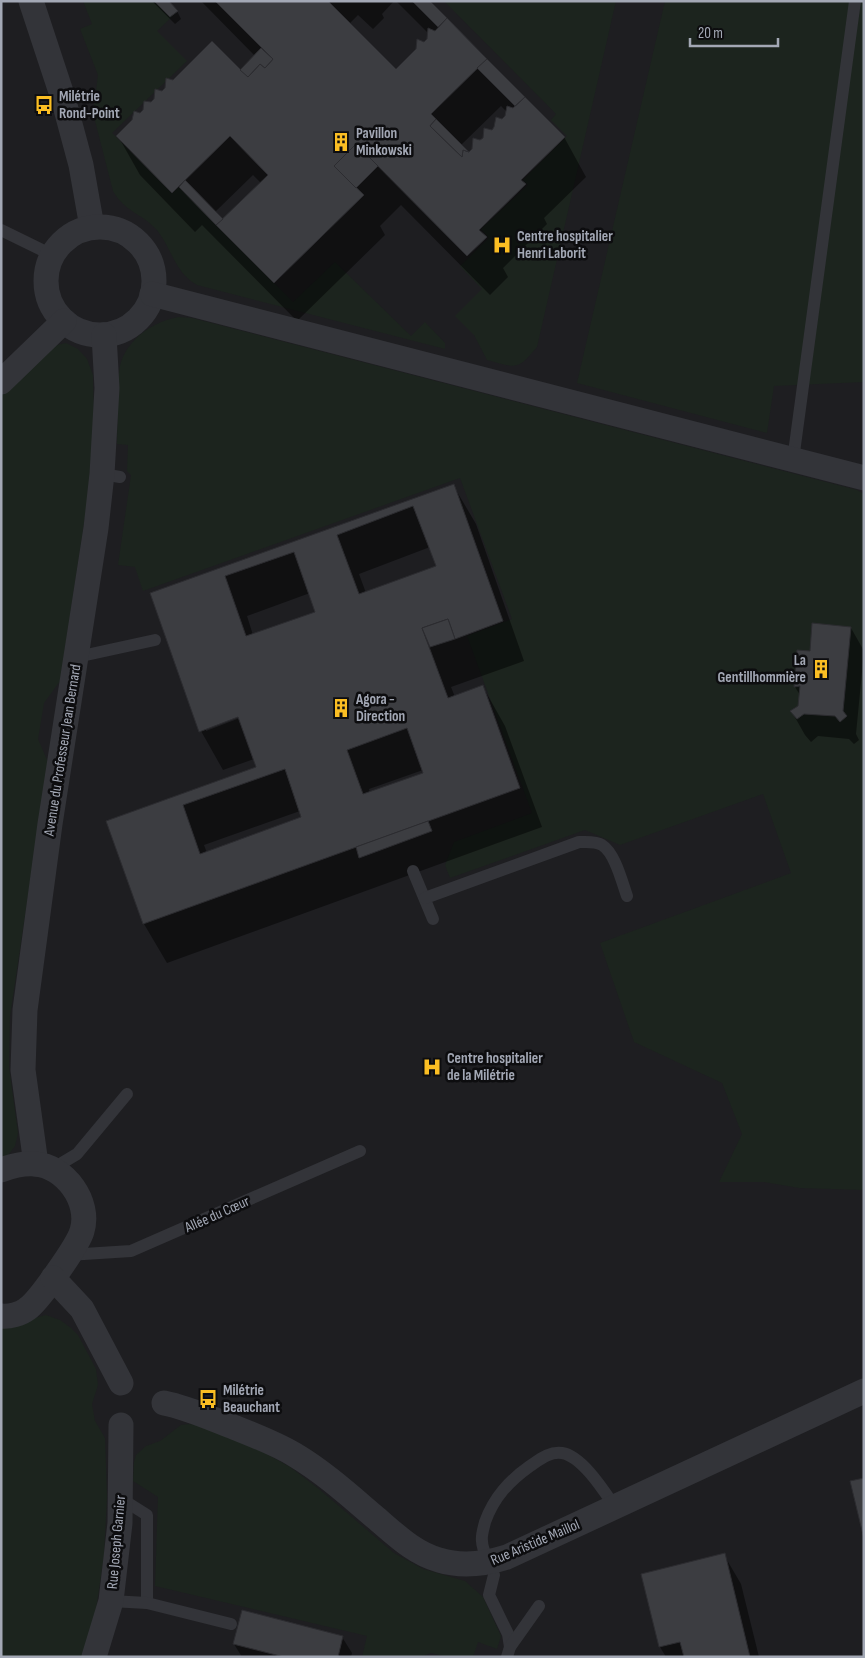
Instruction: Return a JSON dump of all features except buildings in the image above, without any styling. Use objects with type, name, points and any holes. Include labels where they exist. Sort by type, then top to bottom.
[{"type":"street","points":[[31,1],[63,98],[81,164],[92,227]]},
{"type":"street","points":[[92,227],[114,229],[134,239],[145,251],[152,265],[152,294],[145,310],[134,322],[120,331],[104,335],[89,334],[76,329],[64,321],[54,310],[48,297],[46,283],[47,268],[52,255],[62,242],[76,232],[92,227]]},
{"type":"street","points":[[152,294],[864,478]]},
{"type":"street","points":[[1,382],[64,321]]},
{"type":"street","name":"Avenue du Professeur Jean Bernard","points":[[44,1166],[23,1070],[22,1040],[50,824],[77,657],[111,476],[104,335]]},
{"type":"street","points":[[1,1170],[17,1164],[44,1166],[68,1182],[78,1197],[84,1213],[82,1232],[42,1295],[26,1310],[6,1317],[1,1316]]},
{"type":"street","points":[[53,1278],[82,1309],[121,1383]]},
{"type":"street","name":"Rue Aristide Maillol","points":[[164,1403],[183,1407],[294,1454],[321,1472],[403,1541],[421,1553],[440,1560],[491,1569],[507,1557],[864,1391]]},
{"type":"street","name":"Rue Joseph Garnier","points":[[94,1657],[111,1601],[120,1523],[121,1425]]},
{"type":"lane","points":[[793,460],[855,1]]},
{"type":"lane","points":[[1,230],[52,255]]},
{"type":"lane","points":[[77,657],[155,640]]},
{"type":"lane","points":[[425,898],[578,842],[603,845],[612,855],[627,896]]},
{"type":"lane","points":[[414,870],[433,918]]},
{"type":"lane","points":[[44,1166],[77,1154],[127,1094]]},
{"type":"lane","name":"Allée du Cœur","points":[[68,1255],[131,1251],[360,1151]]},
{"type":"lane","points":[[508,1652],[508,1634],[489,1595],[491,1569],[482,1540],[484,1526],[498,1495],[514,1478],[539,1460],[550,1454],[560,1453],[566,1454],[586,1469],[603,1488],[615,1506]]},
{"type":"lane","points":[[120,1498],[147,1515],[147,1603]]},
{"type":"lane","points":[[111,1601],[147,1603],[231,1624]]},
{"type":"lane","points":[[508,1652],[539,1606]]},
{"type":"shaded area","name":"Centre hospitalier de la Milétrie","points":[[1,1],[864,1],[864,1657],[1,1657]]},
{"type":"shaded area","points":[[83,1],[169,1],[178,11],[157,31],[187,61],[112,133],[172,193],[179,187],[293,302],[335,262],[411,336],[425,322],[445,343],[445,349],[197,285],[189,280],[178,267],[156,229],[123,204],[113,191],[93,113],[98,75],[80,29],[92,24]]},
{"type":"shaded area","points":[[444,1],[616,1],[537,347],[525,360],[516,366],[487,360],[474,335],[455,316],[482,289],[460,266],[489,238],[481,229],[528,185],[523,180],[567,136],[551,120],[556,114]]},
{"type":"shaded area","points":[[665,1],[864,1],[864,382],[774,386],[767,433],[577,383]]},
{"type":"shaded area","points":[[179,317],[192,318],[857,490],[864,494],[864,1190],[799,1188],[764,1182],[719,1182],[742,1134],[722,1083],[634,1042],[600,943],[791,873],[763,794],[620,845],[585,830],[450,878],[445,865],[454,842],[532,813],[467,636],[512,619],[460,478],[143,591],[135,567],[118,565],[131,475],[127,471],[128,445],[117,444],[120,366],[128,348],[142,333],[150,327]]},
{"type":"shaded area","points":[[66,343],[78,349],[87,359],[93,375],[94,427],[87,504],[60,681],[44,703],[38,739],[48,762],[10,1016],[9,1067],[18,1133],[15,1146],[6,1158],[1,1160],[1,393],[53,346]]},
{"type":"shaded area","points":[[46,1315],[60,1320],[78,1335],[96,1369],[98,1385],[92,1404],[95,1421],[105,1438],[107,1497],[104,1556],[95,1616],[82,1657],[1,1657],[1,1327]]},
{"type":"shaded area","points":[[181,1425],[199,1425],[256,1448],[290,1467],[319,1489],[394,1553],[423,1569],[465,1581],[483,1597],[501,1636],[497,1649],[478,1642],[473,1657],[447,1657],[431,1653],[420,1657],[362,1657],[367,1636],[155,1586],[158,1497],[133,1481],[134,1462],[136,1455],[146,1446],[160,1441]]},
{"type":"place","name":"Milétrie Rond-Point","points":[[44,105]]},
{"type":"place","name":"Pavillon Minkowski","points":[[341,142]]},
{"type":"place","name":"Centre hospitalier Henri Laborit","points":[[502,245]]},
{"type":"place","name":"La Gentillhommière","points":[[821,669]]},
{"type":"place","name":"Agora - Direction","points":[[341,708]]},
{"type":"place","name":"Centre hospitalier de la Milétrie","points":[[432,1067]]},
{"type":"place","name":"Milétrie Beauchant","points":[[208,1399]]}]
